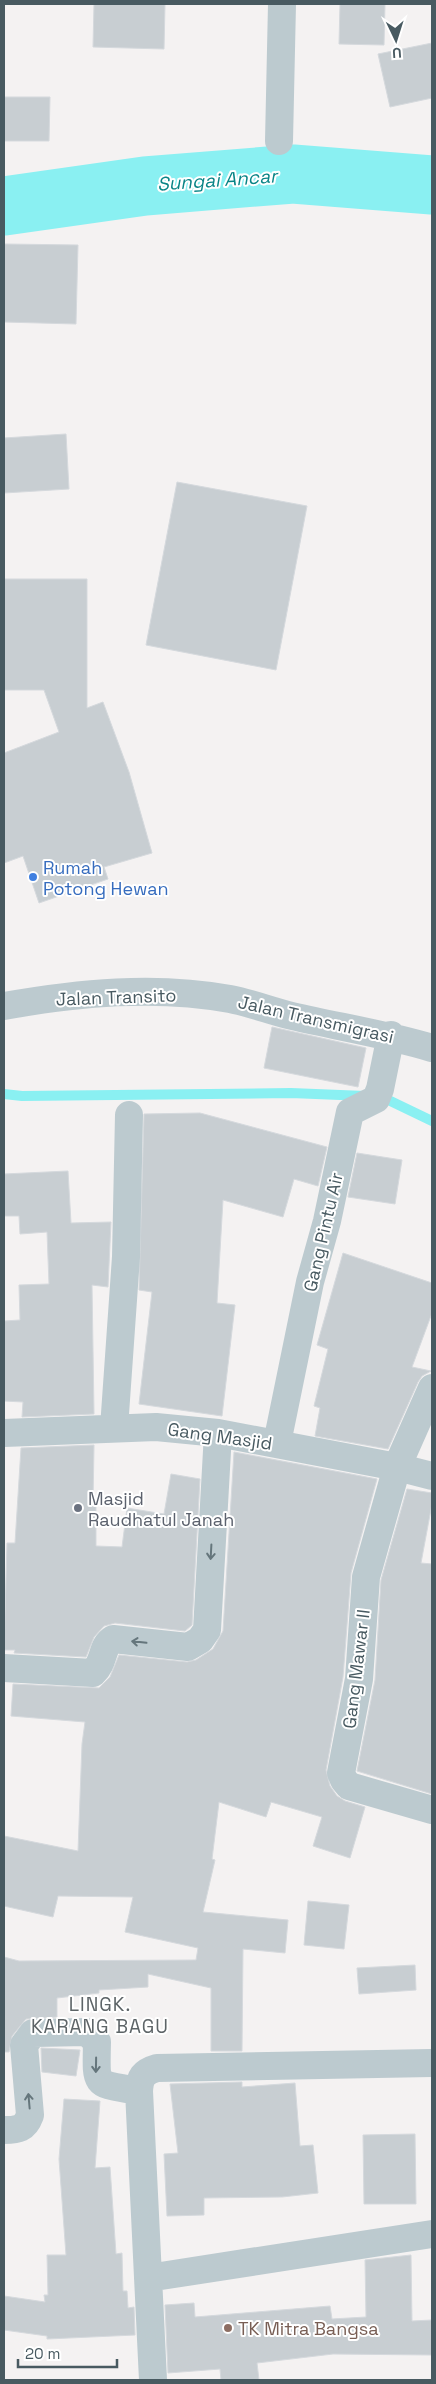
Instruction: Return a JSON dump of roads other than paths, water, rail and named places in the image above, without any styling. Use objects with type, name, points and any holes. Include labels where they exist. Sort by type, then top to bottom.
[{"type":"street","points":[[279,141],[282,4]]},
{"type":"street","name":"Jalan Transito","points":[[4,1006],[100,993],[149,992],[198,995]]},
{"type":"street","name":"Jalan Transmigrasi","points":[[198,995],[229,999],[290,1016],[391,1035],[432,1048]]},
{"type":"street","name":"Gang Pintu Air","points":[[277,1443],[310,1282],[327,1221],[350,1112],[378,1094],[391,1035]]},
{"type":"street","points":[[114,1428],[126,1257],[130,1115]]},
{"type":"street","name":"Gang Mawar II","points":[[432,1388],[398,1466],[366,1577],[359,1679],[341,1773],[349,1786],[432,1810]]},
{"type":"street","name":"Gang Masjid","points":[[4,1433],[114,1428],[156,1428],[218,1433],[398,1466],[432,1476]]},
{"type":"street","points":[[4,1668],[83,1674],[93,1673],[100,1667],[106,1647],[113,1639],[188,1647],[200,1640],[207,1630],[218,1433]]},
{"type":"street","points":[[4,2130],[19,2130],[27,2124],[30,2115],[24,2045],[33,2033],[87,2032],[97,2042],[96,2076],[100,2081],[105,2085],[139,2091]]},
{"type":"street","points":[[153,2380],[139,2091],[142,2075],[157,2068],[432,2063]]},
{"type":"street","points":[[148,2278],[432,2234]]},
{"type":"waterway","name":"Sungai Ancar","points":[[4,206],[145,186],[293,174],[432,185]]},
{"type":"waterway","points":[[4,1094],[22,1096],[291,1093],[365,1096]]},
{"type":"waterway","points":[[380,1096],[432,1121]]},
{"type":"place","name":"Rumah Potong Hewan","points":[[33,877]]},
{"type":"place","name":"Masjid Raudhatul Janah","points":[[78,1508]]},
{"type":"place","name":"TK Mitra Bangsa","points":[[228,2328]]},
{"type":"district","name":"LINGK. KARANG BAGU","points":[[100,2015]]}]
